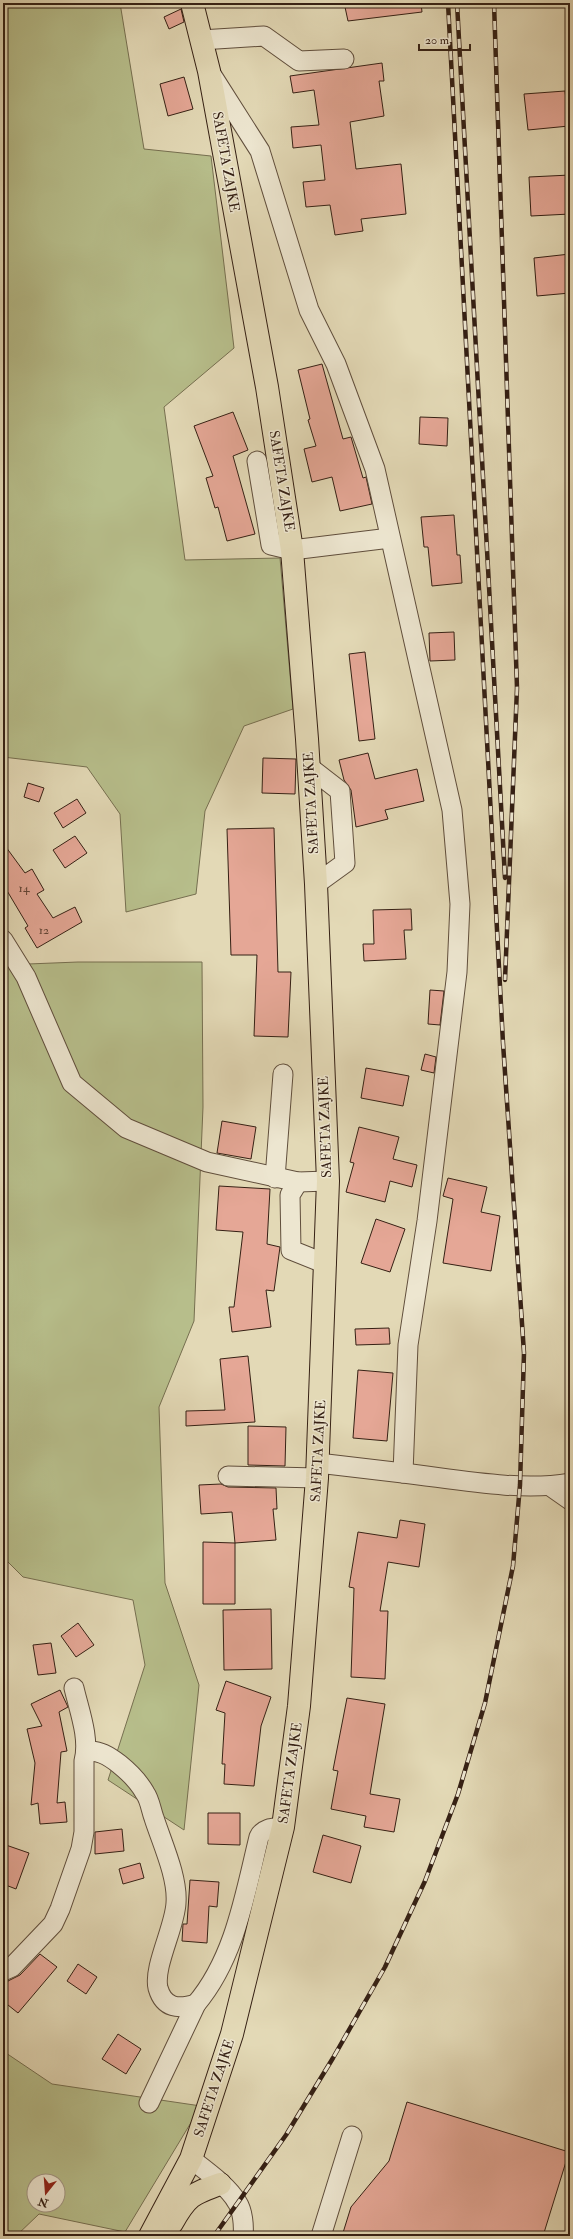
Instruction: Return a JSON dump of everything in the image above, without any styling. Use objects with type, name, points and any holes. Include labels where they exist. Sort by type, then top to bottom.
[{"type":"main road","name":"SAFETA ZAJKE","points":[[150,2236],[191,2159],[232,2034],[283,1826],[299,1706],[318,1471],[328,1181],[316,884],[309,767],[292,550],[267,387],[209,71],[192,3]]},
{"type":"main road","points":[[165,2236],[187,2198],[198,2192],[220,2184]]},
{"type":"street","points":[[201,40],[264,36],[299,61],[344,59]]},
{"type":"street","points":[[209,71],[260,151],[309,310],[336,364],[375,470],[452,810],[460,904],[457,972],[427,1221],[408,1345],[404,1473]]},
{"type":"street","points":[[258,461],[271,545],[292,550],[390,538]]},
{"type":"street","points":[[309,767],[340,791],[345,863],[316,884]]},
{"type":"street","points":[[3,940],[26,977],[72,1083],[126,1128],[207,1162],[298,1182],[328,1181]]},
{"type":"street","points":[[275,1178],[283,1074]]},
{"type":"street","points":[[298,1182],[290,1194],[291,1250],[326,1264]]},
{"type":"street","points":[[228,1476],[318,1471],[404,1473],[550,1486],[570,1483]]},
{"type":"street","points":[[550,1486],[570,1500]]},
{"type":"street","points":[[3,1971],[12,1967],[53,1924],[60,1909],[81,1849],[84,1832],[84,1761],[87,1752],[82,1719],[74,1688]]},
{"type":"street","points":[[87,1752],[94,1750],[105,1753],[123,1768],[146,1793],[174,1880],[177,1902],[173,1922],[158,1970],[158,1986],[162,1998],[169,2004],[182,2008],[196,2004]]},
{"type":"street","points":[[149,2103],[196,2004],[208,1991],[234,1935],[261,1832],[283,1826]]},
{"type":"street","points":[[321,2236],[352,2136]]},
{"type":"street","points":[[191,2159],[238,2202],[244,2226],[244,2236]]},
{"type":"green space","points":[[3,3],[120,3],[144,149],[211,156],[234,348],[164,407],[185,560],[280,558],[293,709],[244,726],[205,811],[196,894],[126,912],[120,814],[87,767],[3,757]]},
{"type":"green space","points":[[78,962],[202,962],[203,1107],[194,1321],[159,1407],[165,1583],[199,1685],[184,1830],[108,1780],[145,1665],[133,1600],[23,1577],[3,1557],[3,965]]},
{"type":"green space","points":[[3,2051],[52,2084],[201,2106],[125,2232],[39,2214],[16,2236],[3,2236]]},
{"type":"building","points":[[357,3],[421,3],[422,12],[348,21],[345,7]]},
{"type":"building","points":[[181,9],[184,22],[169,29],[164,17]]},
{"type":"building","points":[[382,63],[384,81],[379,81],[384,116],[350,122],[356,169],[401,164],[406,214],[361,219],[363,231],[335,235],[330,205],[306,207],[303,182],[325,180],[321,145],[293,148],[291,127],[319,125],[314,90],[293,93],[290,76]]},
{"type":"building","points":[[184,77],[193,109],[168,116],[160,84]]},
{"type":"building","points":[[565,91],[569,126],[528,130],[524,94]]},
{"type":"building","points":[[570,175],[570,214],[531,216],[529,177]]},
{"type":"building","points":[[570,254],[570,293],[537,296],[534,258]]},
{"type":"building","points":[[322,364],[343,439],[351,437],[363,478],[366,477],[372,504],[340,511],[332,477],[312,482],[304,449],[316,446],[308,420],[310,419],[298,370]]},
{"type":"building","points":[[233,412],[248,450],[233,456],[255,534],[227,541],[218,507],[215,508],[206,478],[213,476],[194,426]]},
{"type":"building","points":[[420,417],[448,418],[447,446],[419,444]]},
{"type":"building","points":[[454,515],[457,555],[460,555],[462,583],[432,586],[428,547],[424,547],[421,517]]},
{"type":"building","points":[[454,632],[455,660],[430,661],[429,633]]},
{"type":"building","points":[[365,652],[375,739],[359,741],[349,654]]},
{"type":"building","points":[[368,753],[375,779],[417,769],[424,801],[385,810],[388,819],[356,827],[351,790],[344,780],[339,760]]},
{"type":"building","points":[[263,758],[296,759],[295,794],[262,793]]},
{"type":"building","points":[[28,783],[44,788],[39,802],[24,797]]},
{"type":"building","points":[[77,799],[86,813],[63,828],[54,813]]},
{"type":"building","points":[[274,828],[278,972],[291,972],[288,1037],[254,1036],[257,955],[231,955],[227,829]]},
{"type":"building","points":[[75,836],[87,853],[65,868],[53,850]]},
{"type":"building","points":[[3,843],[25,873],[32,869],[44,890],[37,894],[53,918],[75,907],[82,922],[37,948],[25,928],[28,926],[3,884]]},
{"type":"building","points":[[411,909],[412,930],[404,930],[406,959],[364,961],[363,944],[374,944],[373,910]]},
{"type":"building","points":[[430,990],[444,991],[440,1025],[428,1024]]},
{"type":"building","points":[[425,1054],[436,1057],[434,1073],[421,1070]]},
{"type":"building","points":[[366,1068],[409,1076],[403,1106],[361,1098]]},
{"type":"building","points":[[222,1121],[256,1127],[251,1159],[217,1153]]},
{"type":"building","points":[[359,1127],[399,1137],[393,1159],[417,1165],[412,1187],[390,1181],[385,1202],[346,1192],[354,1163],[350,1162]]},
{"type":"building","points":[[448,1178],[487,1187],[481,1212],[500,1216],[491,1271],[443,1263],[453,1199],[443,1196]]},
{"type":"building","points":[[219,1186],[270,1189],[267,1244],[280,1247],[274,1291],[266,1290],[271,1327],[232,1332],[229,1307],[234,1307],[243,1232],[216,1230]]},
{"type":"building","points":[[376,1219],[405,1229],[390,1272],[361,1263]]},
{"type":"building","points":[[389,1328],[390,1344],[356,1345],[355,1329]]},
{"type":"building","points":[[248,1356],[255,1422],[186,1426],[186,1411],[225,1410],[220,1359]]},
{"type":"building","points":[[358,1370],[393,1373],[387,1441],[353,1438]]},
{"type":"building","points":[[248,1426],[286,1427],[285,1466],[248,1465]]},
{"type":"building","points":[[221,1484],[228,1487],[276,1488],[277,1509],[273,1509],[276,1540],[235,1543],[232,1512],[201,1514],[199,1485]]},
{"type":"building","points":[[400,1520],[425,1524],[419,1567],[388,1562],[380,1611],[388,1611],[385,1679],[351,1677],[354,1588],[349,1587],[358,1532],[397,1538]]},
{"type":"building","points":[[203,1542],[235,1543],[235,1604],[203,1604]]},
{"type":"building","points":[[271,1609],[272,1669],[224,1670],[223,1610]]},
{"type":"building","points":[[78,1623],[94,1645],[76,1657],[61,1636]]},
{"type":"building","points":[[51,1643],[56,1673],[38,1675],[33,1645]]},
{"type":"building","points":[[226,1681],[271,1697],[261,1726],[254,1786],[224,1784],[225,1764],[222,1764],[225,1713],[216,1710]]},
{"type":"building","points":[[60,1690],[68,1707],[59,1712],[67,1751],[61,1752],[57,1803],[65,1802],[67,1822],[40,1824],[38,1803],[31,1805],[35,1763],[27,1729],[42,1726],[31,1704]]},
{"type":"building","points":[[347,1698],[385,1704],[370,1794],[400,1799],[394,1832],[364,1827],[366,1816],[331,1809],[338,1771],[333,1770]]},
{"type":"building","points":[[208,1813],[240,1813],[240,1845],[208,1844]]},
{"type":"building","points":[[122,1829],[124,1851],[95,1854],[95,1832]]},
{"type":"building","points":[[323,1835],[361,1846],[351,1883],[313,1872]]},
{"type":"building","points":[[3,1844],[29,1853],[16,1889],[3,1884]]},
{"type":"building","points":[[140,1863],[144,1878],[123,1884],[119,1869]]},
{"type":"building","points":[[190,1880],[219,1882],[217,1907],[209,1906],[207,1943],[182,1941],[183,1924],[187,1924]]},
{"type":"building","points":[[40,1954],[57,1967],[18,2013],[3,2001],[3,1988],[8,1981],[20,1975]]},
{"type":"building","points":[[78,1964],[97,1977],[86,1994],[67,1981]]},
{"type":"building","points":[[118,2034],[141,2049],[126,2074],[102,2059]]},
{"type":"building","points":[[407,2102],[569,2152],[543,2236],[342,2236],[351,2207],[389,2161]]},
{"type":"railway","points":[[214,2236],[286,2135],[333,2058],[385,1967],[425,1881],[458,1794],[485,1703],[513,1566],[520,1485],[524,1353],[503,1043],[448,3]]},
{"type":"railway","points":[[457,3],[505,878]]},
{"type":"railway","points":[[494,3],[517,688],[505,980]]}]
